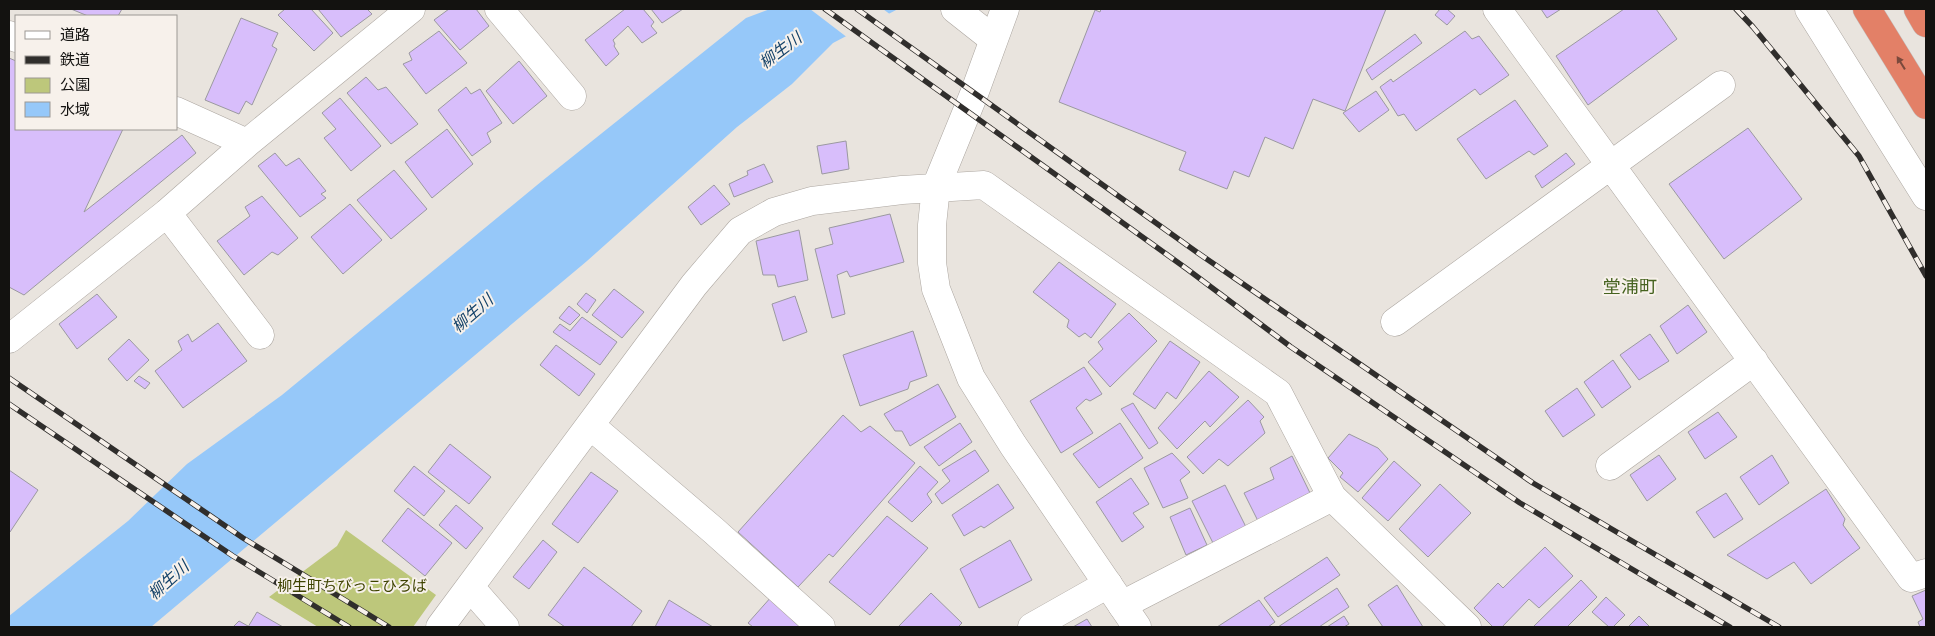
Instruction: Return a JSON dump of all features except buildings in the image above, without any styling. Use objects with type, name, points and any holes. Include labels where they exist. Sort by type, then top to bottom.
[{"type":"highway","points":[[1867,9],[1926,105]]},
{"type":"highway","points":[[1918,9],[1926,23]]},
{"type":"street","points":[[9,339],[167,213],[247,143],[411,9]]},
{"type":"street","points":[[499,9],[572,96]]},
{"type":"street","points":[[955,9],[993,39]]},
{"type":"street","points":[[1005,9],[974,94],[936,187],[932,225],[932,263],[936,290],[972,378],[1013,445],[1137,627]]},
{"type":"street","points":[[1497,9],[1612,164],[1912,578],[1926,573]]},
{"type":"street","points":[[1808,9],[1926,196]]},
{"type":"street","points":[[1395,322],[1721,85]]},
{"type":"street","points":[[178,112],[247,143]]},
{"type":"street","points":[[440,627],[694,285],[740,231],[774,212],[812,201],[936,187],[984,185],[1278,393],[1332,497],[1467,627]]},
{"type":"street","points":[[167,213],[260,336]]},
{"type":"street","points":[[1610,466],[1754,361]]},
{"type":"street","points":[[591,426],[713,530],[821,627]]},
{"type":"street","points":[[1032,627],[1115,594],[1332,497]]},
{"type":"street","points":[[470,587],[504,627]]},
{"type":"green space","name":"柳生町ちびっこひろば","points":[[346,530],[436,595],[413,627],[318,627],[269,597],[337,546]]},
{"type":"water","name":"柳生川","points":[[770,9],[898,9],[833,43],[792,84],[737,127],[587,261],[151,627],[9,627],[9,616],[128,521],[187,464],[282,395],[542,181],[746,18]]},
{"type":"pier","points":[[810,9],[883,9],[891,15],[848,38]]},
{"type":"railway","points":[[825,9],[1187,269],[1291,347],[1520,503],[1730,627]]},
{"type":"railway","points":[[857,9],[1198,253],[1533,483],[1779,627]]},
{"type":"railway","points":[[1736,9],[1859,156],[1926,276]]},
{"type":"railway","points":[[9,378],[243,538],[389,627]]},
{"type":"railway","points":[[9,404],[233,556],[349,627]]},
{"type":"district","name":"堂浦町","points":[[1630,287]]}]
